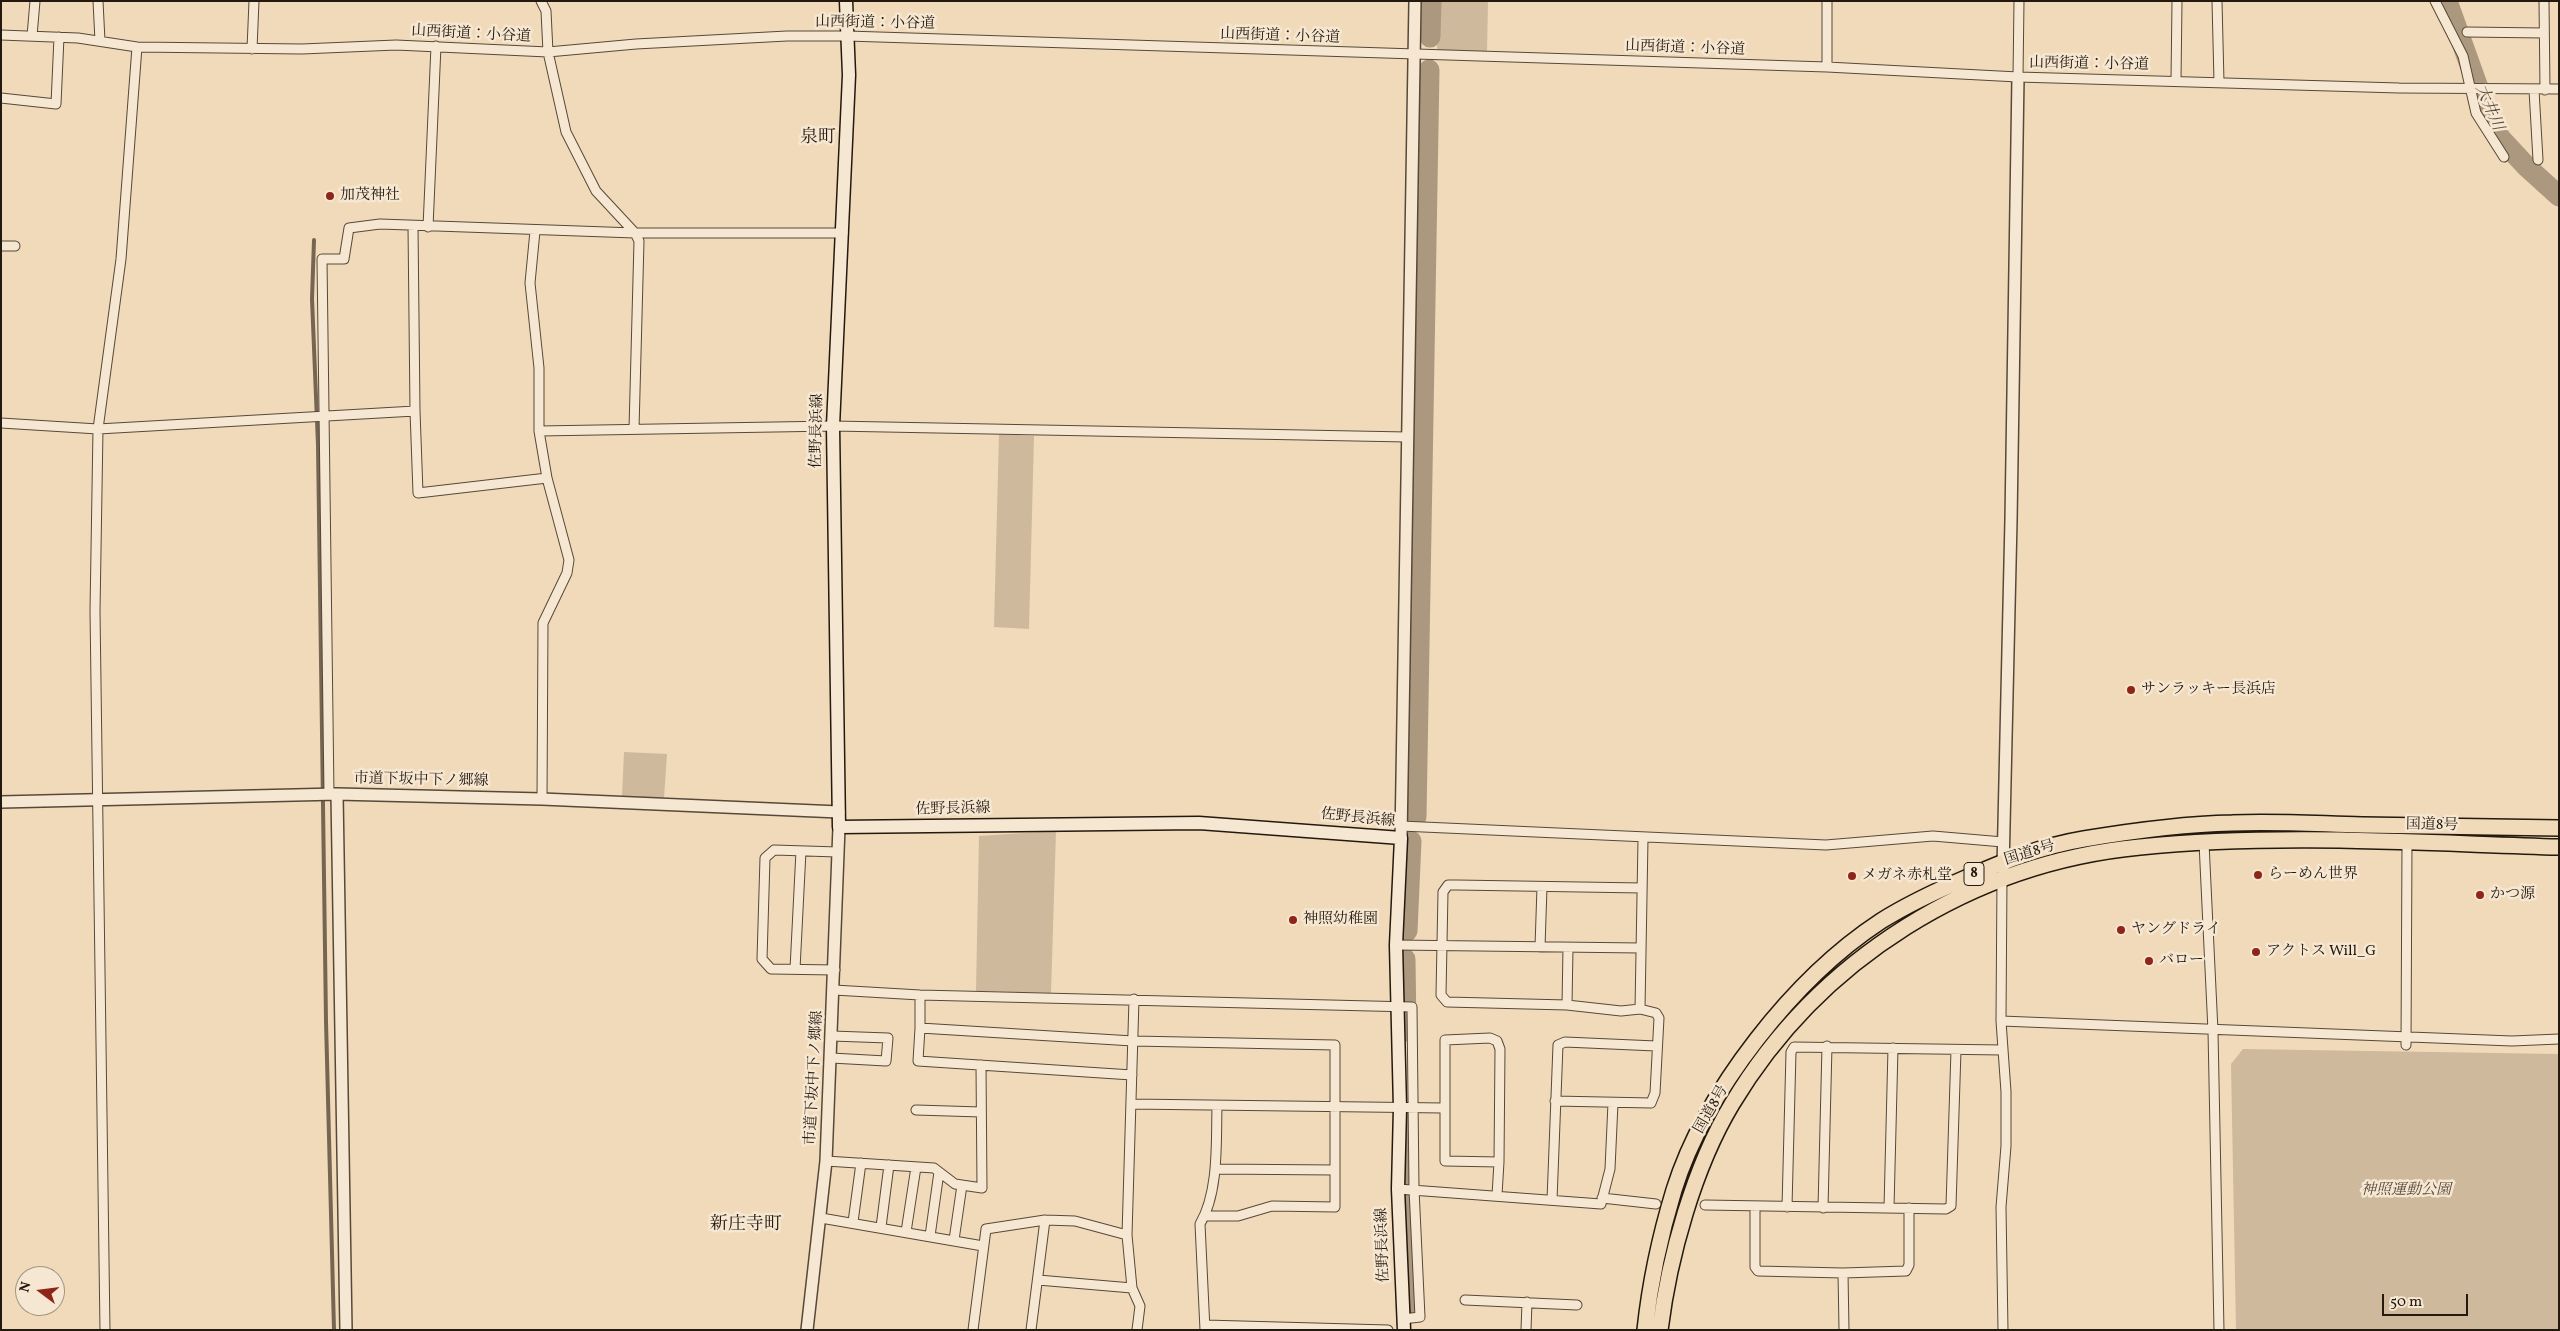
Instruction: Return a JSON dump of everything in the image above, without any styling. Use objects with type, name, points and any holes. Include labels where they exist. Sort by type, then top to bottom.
[{"type":"highway","name":"国道8号","points":[[1645,1330],[1655,1266],[1675,1188],[1694,1142],[1746,1053],[1780,1010],[1818,971],[1880,922],[1916,900],[2003,861],[2081,839],[2168,828],[2231,822],[2559,828]]},
{"type":"highway","name":"国道8号","points":[[1660,1330],[1668,1280],[1690,1199],[1731,1106],[1756,1068],[1802,1011],[1842,973],[1902,928],[1932,910],[2002,878],[2084,856],[2138,847],[2289,840],[2559,846]]},
{"type":"main road","name":"佐野長浜線","points":[[846,1],[849,75],[833,426],[839,827],[1199,823],[1401,832],[1396,945],[1403,1006],[1408,1321]]},
{"type":"street","points":[[32,36],[35,1]]},
{"type":"street","points":[[98,1],[100,41]]},
{"type":"street","points":[[252,49],[254,1]]},
{"type":"street","points":[[541,1],[546,12],[548,52],[566,132],[596,191],[635,233],[639,241],[634,429]]},
{"type":"street","points":[[1415,1],[1401,832],[1826,845],[1933,836],[2003,842]]},
{"type":"street","points":[[1826,1],[1827,67]]},
{"type":"street","points":[[2003,1330],[2001,1207],[2006,1146],[2006,1092],[2001,1020],[2002,878],[2011,520],[2019,1]]},
{"type":"street","points":[[2176,81],[2177,1]]},
{"type":"street","points":[[2217,1],[2219,82]]},
{"type":"street","points":[[2435,1],[2463,56],[2476,113],[2504,157]]},
{"type":"street","points":[[2544,1],[2545,90]]},
{"type":"street","points":[[2468,32],[2544,33]]},
{"type":"street","name":"山西街道：小谷道","points":[[1,35],[59,37],[137,46],[302,50],[396,45],[548,52],[636,44],[787,36],[847,36],[1827,67],[2018,77],[2534,90],[2559,89]]},
{"type":"street","points":[[1,98],[56,104],[59,37]]},
{"type":"street","points":[[105,1330],[95,611],[98,429],[121,259],[137,46]]},
{"type":"street","points":[[428,227],[436,46]]},
{"type":"street","points":[[2534,90],[2538,160]]},
{"type":"street","points":[[346,1330],[327,794],[326,417],[322,258],[344,259],[349,228],[380,224],[535,231],[635,233],[843,233]]},
{"type":"street","points":[[413,226],[418,493],[547,478]]},
{"type":"street","points":[[535,231],[530,283],[539,368],[540,431],[547,478],[569,560],[567,573],[543,623],[542,799]]},
{"type":"street","points":[[1,246],[15,246]]},
{"type":"street","points":[[1,422],[98,429],[415,411]]},
{"type":"street","points":[[540,431],[833,426],[1407,437]]},
{"type":"street","name":"市道下坂中下ノ郷線","points":[[1,802],[327,794],[542,799],[840,812]]},
{"type":"street","name":"市道下坂中下ノ郷線","points":[[808,1330],[826,1161],[835,970],[839,827]]},
{"type":"street","points":[[1640,1009],[1643,839]]},
{"type":"street","points":[[2204,843],[2213,1031],[2219,1330]]},
{"type":"street","points":[[2405,1041],[2407,843]]},
{"type":"street","points":[[835,970],[771,969],[762,959],[762,911],[765,858],[774,850],[838,852]]},
{"type":"street","points":[[795,969],[801,851]]},
{"type":"street","points":[[1555,1101],[1647,1105],[1654,1100],[1659,1018],[1656,1013],[1640,1009],[1621,1011],[1568,1006],[1447,1002],[1441,995],[1444,892],[1448,885],[1642,888]]},
{"type":"street","points":[[1540,947],[1542,887]]},
{"type":"street","points":[[1396,945],[1641,948]]},
{"type":"street","points":[[1568,948],[1568,1006]]},
{"type":"street","points":[[834,990],[920,995],[1403,1006]]},
{"type":"street","points":[[920,995],[918,1061],[1132,1075]]},
{"type":"street","points":[[1134,999],[1127,1235],[1132,1288],[1140,1306],[1138,1330]]},
{"type":"street","points":[[2001,1020],[2405,1041],[2559,1039]]},
{"type":"street","points":[[920,1028],[1133,1041],[1335,1045],[1335,1207],[1272,1206],[1238,1216],[1204,1216]]},
{"type":"street","points":[[831,1058],[886,1061],[888,1038],[832,1036]]},
{"type":"street","points":[[1498,1196],[1499,1162],[1500,1049],[1497,1041],[1490,1038],[1445,1040],[1445,1161],[1499,1162]]},
{"type":"street","points":[[1552,1200],[1558,1045],[1565,1042],[1656,1046]]},
{"type":"street","points":[[1787,1207],[1791,1052],[1794,1047],[1799,1045],[2002,1050]]},
{"type":"street","points":[[1823,1208],[1827,1046]]},
{"type":"street","points":[[1889,1208],[1892,1048]]},
{"type":"street","points":[[1705,1205],[1946,1209],[1951,1206],[1953,1200],[1956,1050]]},
{"type":"street","points":[[826,1161],[934,1168],[955,1184],[982,1188],[980,1065]]},
{"type":"street","points":[[1131,1104],[1444,1108]]},
{"type":"street","points":[[1407,1189],[1601,1204],[1610,1169],[1613,1104]]},
{"type":"street","points":[[1217,1106],[1215,1169],[1204,1216],[1200,1224],[1205,1327],[1388,1330]]},
{"type":"street","points":[[916,1110],[981,1112]]},
{"type":"street","points":[[853,1222],[861,1163]]},
{"type":"street","points":[[881,1227],[890,1165]]},
{"type":"street","points":[[906,1232],[916,1167]]},
{"type":"street","points":[[1215,1169],[1334,1170]]},
{"type":"street","points":[[930,1236],[939,1172]]},
{"type":"street","points":[[954,1240],[962,1185]]},
{"type":"street","points":[[1602,1198],[1656,1204]]},
{"type":"street","points":[[1755,1207],[1754,1267],[1758,1271],[1843,1273],[1906,1272],[1909,1265],[1909,1208]]},
{"type":"street","points":[[821,1218],[853,1222],[983,1246]]},
{"type":"street","points":[[973,1330],[986,1229],[1045,1220],[1075,1221],[1127,1235]]},
{"type":"street","points":[[1031,1330],[1045,1220]]},
{"type":"street","points":[[1843,1273],[1844,1330]]},
{"type":"street","points":[[1038,1280],[1132,1288]]},
{"type":"street","points":[[1465,1300],[1577,1304]]},
{"type":"street","points":[[1526,1330],[1528,1302]]},
{"type":"green space","points":[[1439,1],[1488,1],[1487,52],[1437,50]]},
{"type":"green space","points":[[999,434],[1034,436],[1029,629],[994,627]]},
{"type":"green space","points":[[624,752],[667,754],[664,798],[622,796]]},
{"type":"green space","points":[[1056,831],[1051,993],[976,991],[979,836]]},
{"type":"green space","name":"神照運動公園","points":[[2243,1049],[2559,1054],[2559,1330],[2236,1330],[2231,1064]]},
{"type":"waterway","points":[[1430,37],[1431,1]]},
{"type":"waterway","name":"大井川","points":[[2447,1],[2490,121],[2501,139],[2527,167],[2559,196]]},
{"type":"waterway","points":[[1416,817],[1429,70]]},
{"type":"waterway","points":[[314,240],[312,299],[318,445],[326,1021],[334,1330]]},
{"type":"waterway","points":[[1407,931],[1411,841]]},
{"type":"waterway","points":[[1405,959],[1406,1031]]},
{"type":"waterway","points":[[1407,1121],[1412,1312]]},
{"type":"place","name":"加茂神社","points":[[330,196]]},
{"type":"place","name":"サンラッキー長浜店","points":[[2131,690]]},
{"type":"place","name":"らーめん世界","points":[[2258,875]]},
{"type":"place","name":"メガネ赤札堂","points":[[1852,876]]},
{"type":"place","name":"かつ源","points":[[2480,895]]},
{"type":"place","name":"神照幼稚園","points":[[1293,920]]},
{"type":"place","name":"ヤングドライ","points":[[2121,930]]},
{"type":"place","name":"アクトス Will_G","points":[[2256,952]]},
{"type":"place","name":"バロー","points":[[2149,961]]},
{"type":"district","name":"泉町","points":[[818,139]]},
{"type":"district","name":"新庄寺町","points":[[746,1226]]}]
